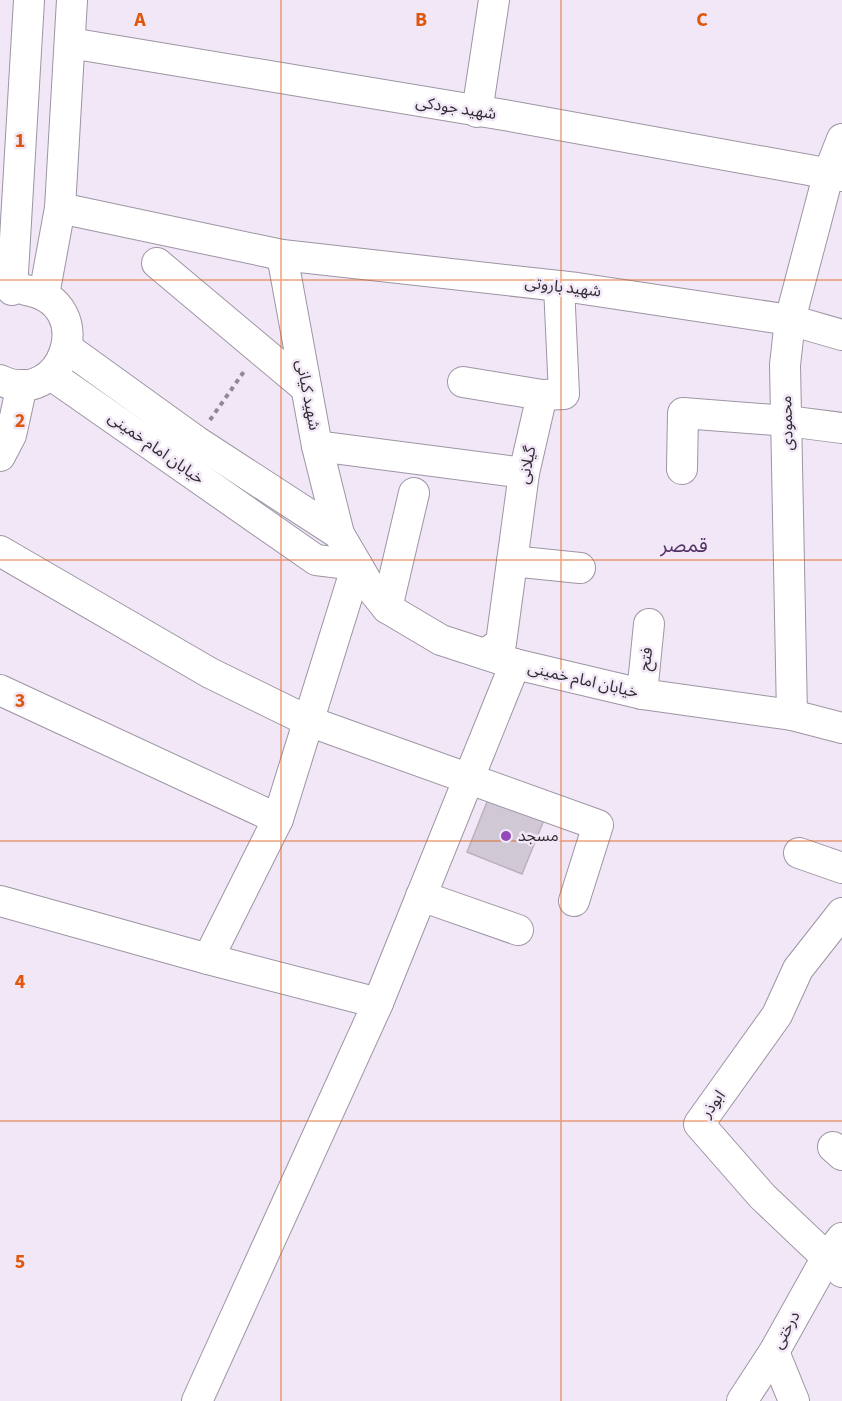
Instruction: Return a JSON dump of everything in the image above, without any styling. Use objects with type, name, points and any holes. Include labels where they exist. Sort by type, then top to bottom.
[{"type":"street","points":[[44,295],[60,208],[72,0]]},
{"type":"street","points":[[477,112],[494,0]]},
{"type":"street","points":[[0,456],[11,435],[11,382],[37,382],[51,375],[61,363],[67,348],[68,333],[64,318],[56,305],[44,295],[29,290],[6,292],[26,1]]},
{"type":"street","name":"شهید جودکی","points":[[70,43],[836,174]]},
{"type":"street","name":"محمودی","points":[[792,715],[785,365],[790,320],[836,174],[842,139]]},
{"type":"street","name":"شهید باروتی","points":[[60,208],[282,255],[559,286],[790,320],[842,334]]},
{"type":"street","name":"شهید کیانی","points":[[282,255],[317,446],[339,534]]},
{"type":"street","points":[[157,263],[306,388]]},
{"type":"street","points":[[463,382],[542,395],[564,394],[559,286]]},
{"type":"street","name":"خیابان امام خمینی","points":[[67,348],[196,441],[339,534],[370,587],[387,608],[441,640],[515,664],[642,694],[792,715],[842,728]]},
{"type":"street","name":"خیابان امام خمینی","points":[[51,375],[316,560],[357,565]]},
{"type":"street","name":"گیلانی","points":[[485,654],[501,643],[524,473],[542,395]]},
{"type":"street","points":[[682,469],[683,414],[787,421],[842,428]]},
{"type":"street","points":[[317,446],[524,473]]},
{"type":"street","points":[[387,608],[414,493]]},
{"type":"street","points":[[0,551],[210,673],[308,721],[598,825],[574,901]]},
{"type":"street","points":[[512,561],[580,568]]},
{"type":"street","points":[[208,959],[278,819],[357,565]]},
{"type":"street","name":"فتح","points":[[642,694],[650,624]]},
{"type":"street","points":[[197,1401],[378,1003],[515,664]]},
{"type":"street","points":[[0,690],[278,819]]},
{"type":"street","points":[[799,853],[842,868]]},
{"type":"street","points":[[421,896],[518,930]]},
{"type":"street","points":[[0,901],[208,959],[378,1003]]},
{"type":"street","name":"ابوذر","points":[[837,1256],[762,1197],[699,1124],[777,1015],[798,969],[839,923]]},
{"type":"street","name":"درختی","points":[[742,1401],[837,1256]]},
{"type":"street","points":[[774,1352],[794,1401]]},
{"type":"path","points":[[196,441],[260,348]]},
{"type":"building","name":"مسجد","points":[[489,797],[544,820],[522,874],[467,852]]},
{"type":"place","name":"مسجد","points":[[506,836]]},
{"type":"district","name":"قمصر","points":[[684,546]]}]
